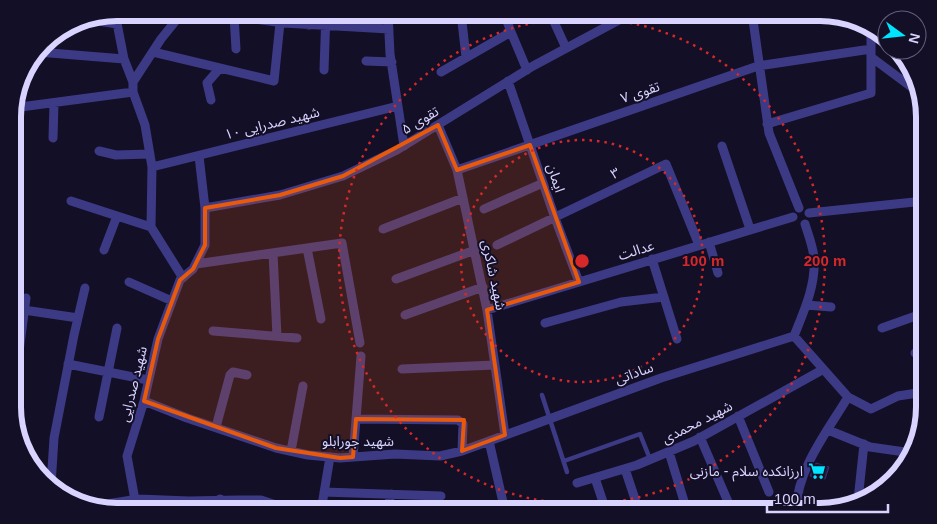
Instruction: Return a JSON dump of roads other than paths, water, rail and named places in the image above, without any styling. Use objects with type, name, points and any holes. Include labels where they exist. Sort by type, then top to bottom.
[{"type":"street","points":[[116,21],[124,60],[133,82],[134,92],[145,125],[152,167],[152,227],[182,278]]},
{"type":"street","points":[[133,82],[175,21]]},
{"type":"street","points":[[234,21],[236,50]]},
{"type":"street","points":[[267,21],[389,29]]},
{"type":"street","points":[[309,21],[310,25]]},
{"type":"street","points":[[324,70],[326,21]]},
{"type":"street","points":[[389,21],[392,62],[404,146]]},
{"type":"street","points":[[462,21],[466,58]]},
{"type":"street","points":[[508,21],[527,70]]},
{"type":"street","points":[[554,21],[566,48]]},
{"type":"street","name":"تقوی ۵","points":[[205,208],[289,192],[343,176],[404,146],[508,81],[616,21]]},
{"type":"street","points":[[753,21],[768,133],[799,208]]},
{"type":"street","points":[[105,22],[117,24]]},
{"type":"street","points":[[153,52],[274,81],[280,23]]},
{"type":"street","points":[[441,72],[512,32]]},
{"type":"street","points":[[767,124],[872,94],[871,36]]},
{"type":"street","points":[[46,53],[124,60]]},
{"type":"street","points":[[871,53],[910,86]]},
{"type":"street","name":"تقوی ۷","points":[[457,170],[758,66],[871,53]]},
{"type":"street","points":[[366,61],[392,62]]},
{"type":"street","points":[[211,100],[207,83],[220,68]]},
{"type":"street","name":"ایمان","points":[[508,81],[579,282]]},
{"type":"street","points":[[22,107],[134,92]]},
{"type":"street","points":[[53,138],[54,103]]},
{"type":"street","name":"شهید صدرایی ۱۰","points":[[152,167],[398,106]]},
{"type":"street","name":"شهید شاکری","points":[[438,125],[457,170],[464,198],[487,310],[505,435]]},
{"type":"street","points":[[722,146],[750,229]]},
{"type":"street","points":[[99,151],[116,155],[150,154]]},
{"type":"street","name":"شهید صدرایی","points":[[134,500],[128,456],[144,401],[158,339],[180,280],[196,264],[205,245],[205,208],[199,156]]},
{"type":"street","name":"۳","points":[[497,245],[666,164],[699,245]]},
{"type":"street","points":[[484,209],[543,183]]},
{"type":"street","points":[[383,229],[464,198]]},
{"type":"street","points":[[71,201],[152,227]]},
{"type":"street","points":[[799,208],[803,208],[809,213],[916,204]]},
{"type":"street","points":[[799,208],[793,213],[793,217],[797,224],[805,224]]},
{"type":"street","points":[[809,213],[805,224],[814,256],[812,287],[793,337],[848,397],[871,410],[898,396],[916,393]]},
{"type":"street","points":[[104,250],[117,216]]},
{"type":"street","name":"عدالت","points":[[487,310],[793,217]]},
{"type":"street","points":[[709,242],[718,273]]},
{"type":"street","points":[[196,264],[342,243],[360,343]]},
{"type":"street","points":[[307,248],[321,319]]},
{"type":"street","points":[[396,279],[474,250]]},
{"type":"street","points":[[273,253],[277,336]]},
{"type":"street","points":[[652,259],[677,339]]},
{"type":"street","points":[[129,282],[172,301]]},
{"type":"street","points":[[404,315],[482,287]]},
{"type":"street","points":[[52,477],[54,438],[85,288]]},
{"type":"street","points":[[21,330],[26,298]]},
{"type":"street","points":[[546,323],[621,302],[664,298]]},
{"type":"street","points":[[806,306],[831,306]]},
{"type":"street","points":[[24,310],[78,318]]},
{"type":"street","points":[[882,328],[916,315]]},
{"type":"street","points":[[99,417],[117,328]]},
{"type":"street","points":[[213,331],[297,338]]},
{"type":"street","name":"ساداتی","points":[[489,441],[661,378],[793,337]]},
{"type":"street","points":[[352,457],[361,356]]},
{"type":"street","points":[[68,364],[148,380]]},
{"type":"street","points":[[402,369],[495,365]]},
{"type":"street","name":"شهید محمدی","points":[[577,483],[650,460],[700,438],[822,370]]},
{"type":"street","points":[[216,427],[230,375],[233,372],[247,375]]},
{"type":"street","points":[[291,451],[303,386]]},
{"type":"street","points":[[795,503],[811,457],[848,397]]},
{"type":"street","name":"شهید جورابلو","points":[[144,401],[276,448],[330,457],[396,454],[440,456],[462,451],[489,441]]},
{"type":"street","points":[[738,416],[769,492]]},
{"type":"street","points":[[356,419],[458,420],[463,424],[462,451]]},
{"type":"street","points":[[828,430],[864,444],[904,452]]},
{"type":"street","points":[[700,438],[728,503]]},
{"type":"street","points":[[489,441],[503,503]]},
{"type":"street","points":[[859,494],[864,444]]},
{"type":"street","points":[[669,452],[685,503]]},
{"type":"street","points":[[322,503],[330,457]]},
{"type":"street","points":[[625,469],[636,503]]},
{"type":"street","points":[[595,478],[603,503]]},
{"type":"street","points":[[324,492],[441,496]]},
{"type":"street","points":[[389,503],[391,494]]},
{"type":"street","points":[[116,503],[134,500],[261,500],[269,503]]},
{"type":"lane","points":[[542,395],[567,472]]},
{"type":"lane","points":[[564,461],[640,434],[650,460]]},
{"type":"place","name":"ارزانکده سلام - مازنی","points":[[817,471]]}]
